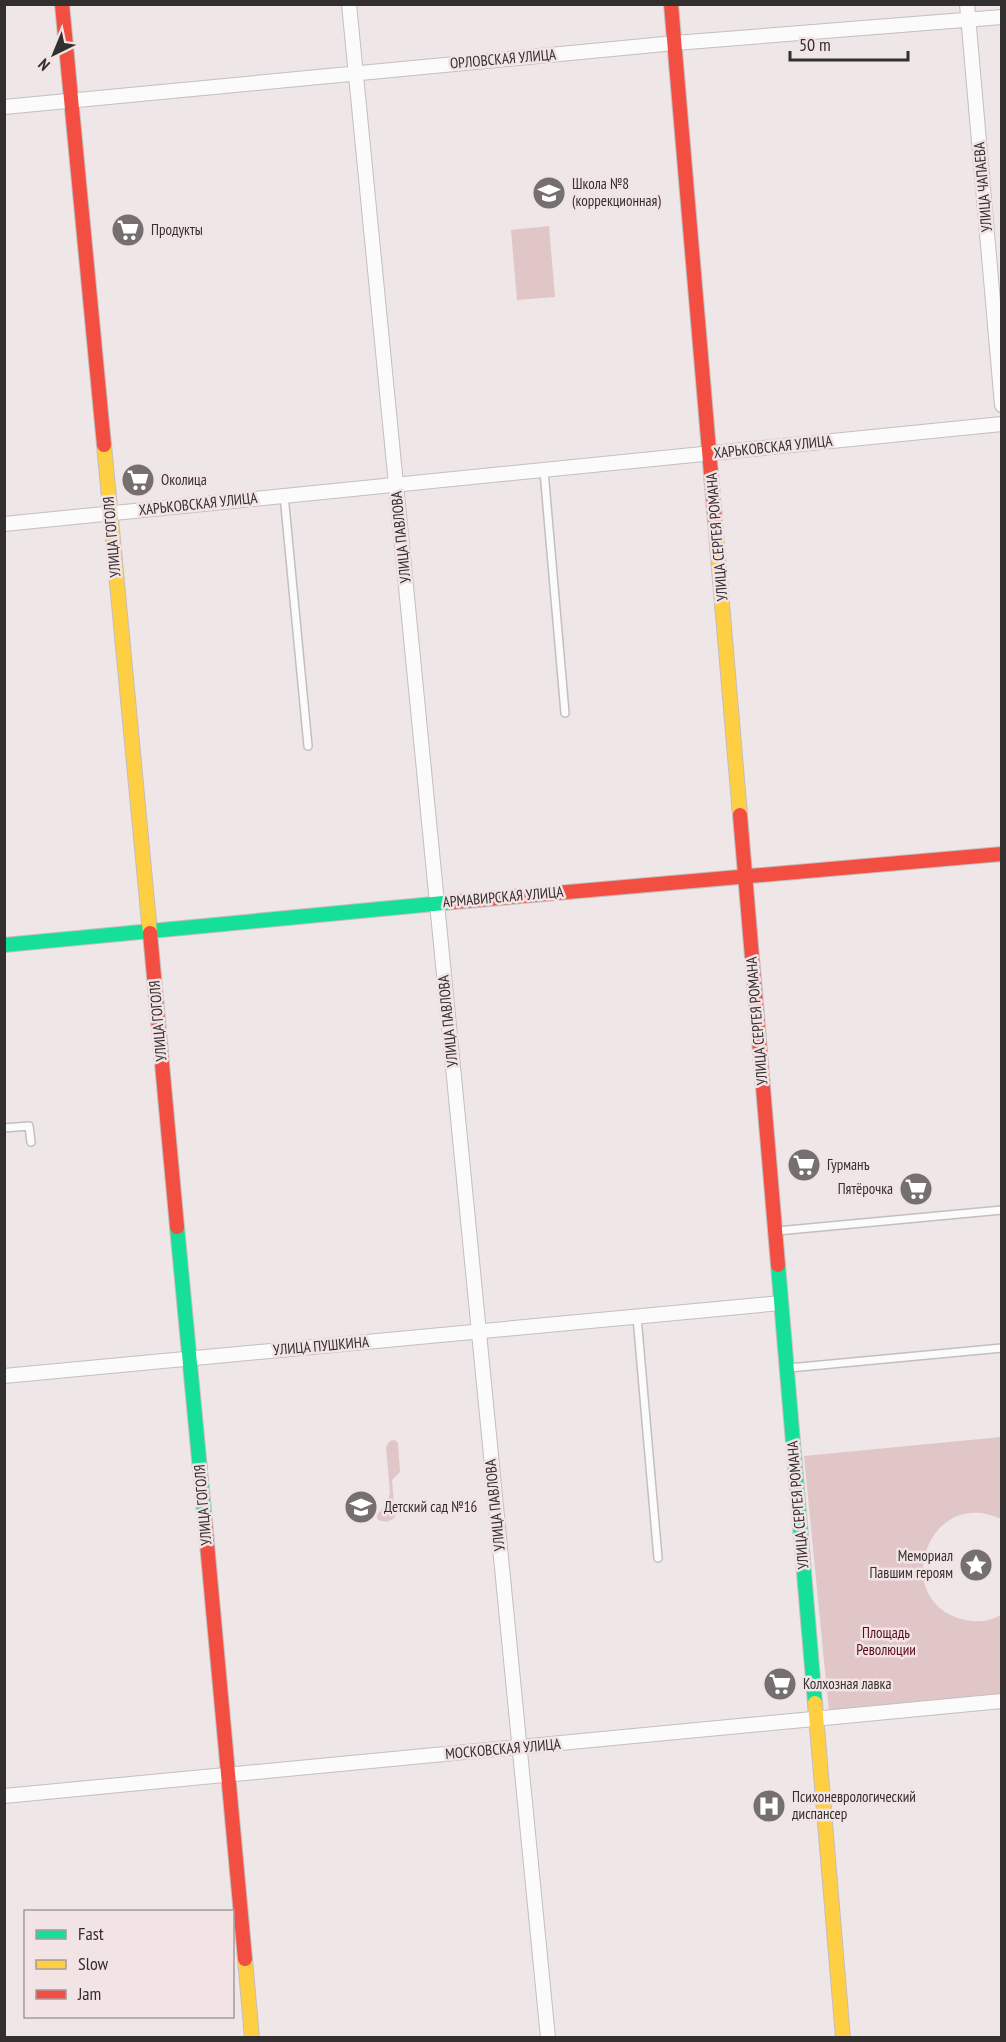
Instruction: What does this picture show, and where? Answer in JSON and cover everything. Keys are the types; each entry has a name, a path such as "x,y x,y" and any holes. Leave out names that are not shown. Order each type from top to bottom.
{"street":[{"name":"УЛИЦА ГОГОЛЯ","path":"62,4 252,2037"},
{"name":"УЛИЦА ПАВЛОВА","path":"349,4 548,2037"},
{"name":"УЛИЦА СЕРГЕЯ РОМАНА","path":"671,4 843,2037"},
{"name":"УЛИЦА ЧАПАЕВА","path":"967,4 1002,405"},
{"name":"ОРЛОВСКАЯ УЛИЦА","path":"4,107 675,43 1002,17"},
{"name":"ХАРЬКОВСКАЯ УЛИЦА","path":"4,524 1002,424"},
{"name":"АРМАВИРСКАЯ УЛИЦА","path":"4,945 436,903 1002,854"},
{"name":"УЛИЦА ПУШКИНА","path":"4,1376 781,1304"},
{"name":"МОСКОВСКАЯ УЛИЦА","path":"4,1796 1002,1701"}],"lane":[{"path":"544,471 565,713"},
{"path":"284,495 308,746"},
{"path":"4,1128 29,1126 31,1142"},
{"path":"775,1231 1002,1210"},
{"path":"637,1317 658,1558"},
{"path":"787,1368 1002,1348"}],"green space":[{"path":"549,226 555,297 517,300 511,230"},
{"name":"Площадь Революции","path":"1001,1437 1001,1519 976,1513 954,1517 938,1530 927,1548 923,1569 927,1590 939,1607 961,1619 971,1621 987,1620 1001,1615 1001,1695 829,1712 804,1456"},
{"path":"395,1440 398,1443 400,1472 392,1480 395,1517 389,1521 381,1521 377,1519 377,1515 387,1503 390,1493 386,1447 390,1441"}],"traffic: fast":[{"path":"4,945 454,902"},
{"path":"177,1227 205,1522"},
{"path":"778,1265 815,1703"}],"traffic: slow":[{"path":"104,445 150,933"},
{"path":"715,521 740,815"},
{"path":"815,1703 843,2038"},
{"path":"245,1959 252,2038"}],"traffic: jam":[{"path":"62,4 104,445"},
{"path":"671,4 715,521"},
{"path":"740,815 778,1265"},
{"path":"454,902 1002,854"},
{"path":"150,933 177,1227"},
{"path":"205,1522 245,1959"}],"place":[{"name":"Школа №8 (коррекционная)","path":"549,193"},
{"name":"Продукты","path":"128,230"},
{"name":"Околица","path":"138,480"},
{"name":"Гурманъ","path":"804,1165"},
{"name":"Пятёрочка","path":"916,1189"},
{"name":"Детский сад №16","path":"361,1507"},
{"name":"Мемориал Павшим героям","path":"976,1565"},
{"name":"Колхозная лавка","path":"780,1684"},
{"name":"Психоневрологический диспансер","path":"769,1806"}]}
